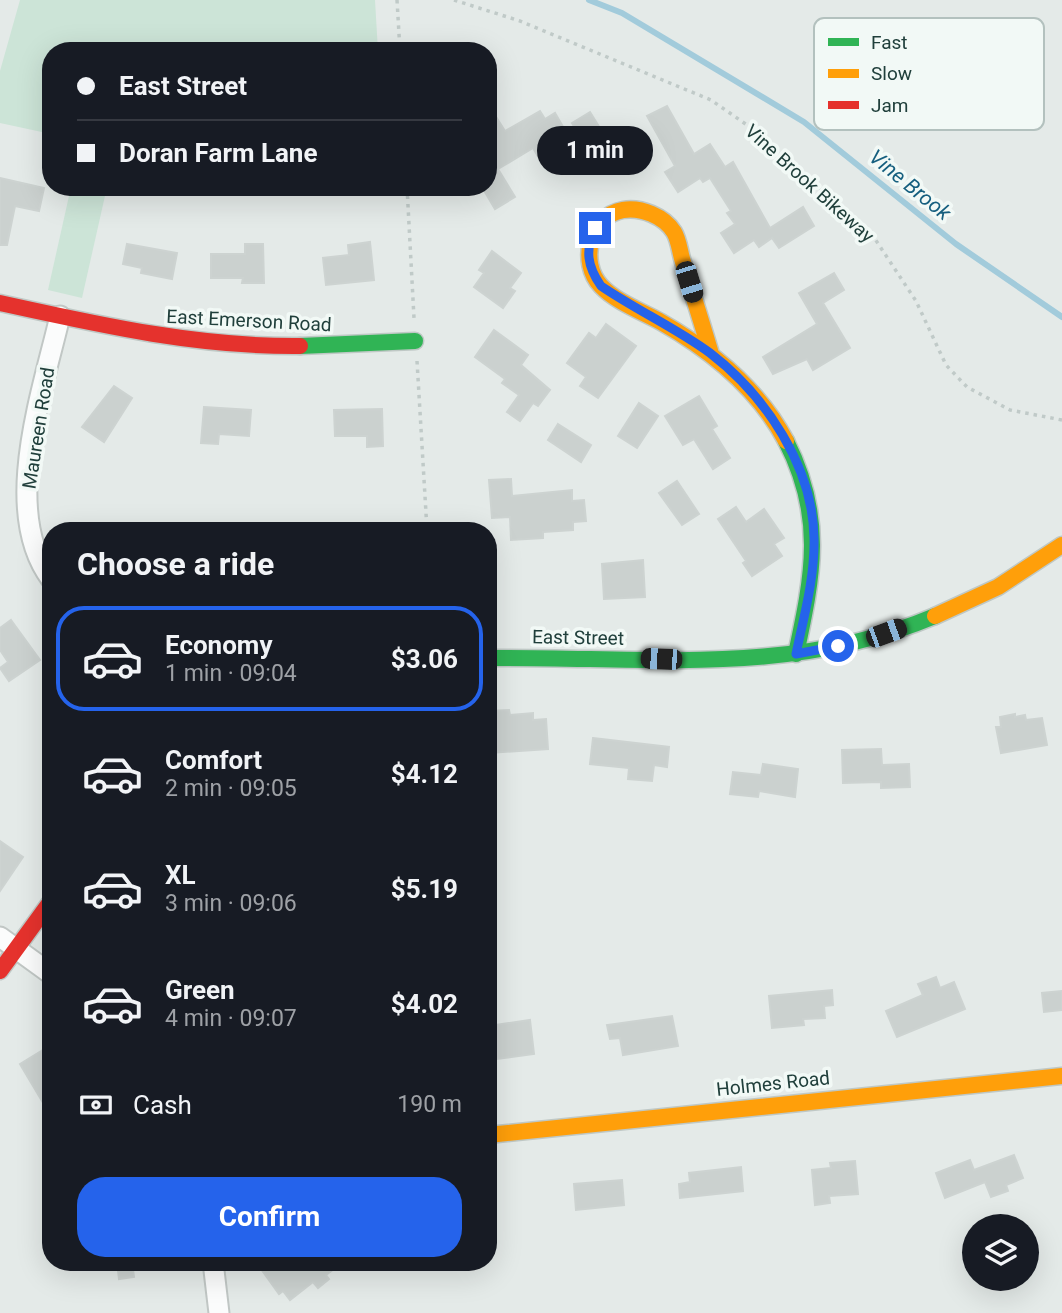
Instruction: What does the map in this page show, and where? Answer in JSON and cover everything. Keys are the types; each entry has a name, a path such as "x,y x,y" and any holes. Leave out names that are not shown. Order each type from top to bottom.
{"street":[{"path":"710,354 674,232 657,215 635,207 620,209 606,217 595,228 589,242 588,258 592,273 601,286 710,354 754,397 772,420 802,474 814,538 810,589 796,654"},
{"name":"East Emerson Road","path":"0,303 158,337 210,343 317,348 415,341"},
{"name":"Maureen Road","path":"42,562 33,545 27,507 27,473 37,415 60,316"},
{"name":"East Street","path":"497,658 773,658 860,643 975,600 1062,545"},
{"path":"0,971 8,943 42,910"},
{"path":"8,943 42,968"},
{"name":"Holmes Road","path":"497,1134 1062,1076"},
{"path":"214,1271 219,1313"}],"path":[{"path":"397,0 399,42"},
{"name":"Vine Brook Bikeway","path":"454,0 520,21 700,95 750,127 875,239 916,302 946,365 967,387 1010,410 1062,420"}],"green space":[{"path":"20,0 375,0 377,42 42,42 42,132 0,123 0,71"},
{"path":"69,196 105,196 82,298 48,290"}],"building":[{"path":"667,106 694,154 710,144 725,167 733,162 770,228 803,207 814,226 779,248 772,238 759,247 754,240 734,253 721,233 735,224 727,213 731,211 710,178 703,182 700,178 678,192 665,172 675,166 647,116"},
{"path":"540,111 545,119 555,113 570,139 539,158 533,148 498,169 515,197 495,209 487,196 497,196 497,118 505,131"},
{"path":"590,112 611,146 593,158 572,123"},
{"path":"0,178 42,188 39,211 15,206 7,245 0,245"},
{"path":"370,242 374,280 326,285 323,258 349,255 348,245"},
{"path":"127,244 177,253 172,279 141,273 142,268 123,264"},
{"path":"245,244 263,244 264,283 242,283 243,278 211,278 211,254 245,254"},
{"path":"492,251 521,273 510,288 515,291 503,308 474,287 484,273 479,270"},
{"path":"834,273 844,290 823,303 850,348 813,370 807,359 773,374 763,357 817,324 799,293"},
{"path":"606,324 636,346 598,398 580,386 586,377 567,363 589,333 596,338"},
{"path":"494,330 528,355 521,365 550,390 538,406 533,403 520,421 507,412 519,395 502,383 505,379 475,357"},
{"path":"114,386 132,398 104,442 82,427"},
{"path":"699,396 717,426 712,429 730,458 713,469 694,439 683,445 665,416"},
{"path":"639,403 658,416 637,448 618,436"},
{"path":"204,407 251,410 249,436 219,434 218,444 201,443"},
{"path":"382,409 383,446 367,447 367,436 335,436 334,410"},
{"path":"558,424 591,445 581,462 548,440"},
{"path":"511,479 512,496 572,490 572,501 584,500 586,521 573,522 573,530 543,532 543,538 511,540 510,517 492,518 489,480"},
{"path":"677,481 699,514 682,525 659,493"},
{"path":"736,507 746,522 764,509 784,538 774,544 782,556 752,576 743,563 746,561 718,519"},
{"path":"643,560 645,597 604,599 602,564"},
{"path":"11,620 40,660 9,681 0,668 8,662 0,650 0,628"},
{"path":"509,710 510,715 533,713 533,720 546,719 548,749 497,752 497,711"},
{"path":"1015,714 1015,717 1025,715 1026,720 1042,718 1047,745 1001,753 996,727 1001,727 1000,717"},
{"path":"593,738 669,747 667,767 654,765 652,781 628,779 629,768 590,764"},
{"path":"881,749 882,765 909,764 910,787 881,788 881,782 843,783 842,750"},
{"path":"763,764 798,769 795,797 759,791 758,797 730,794 733,772 761,775"},
{"path":"0,841 23,857 0,891"},
{"path":"936,977 940,988 954,982 965,1009 897,1037 886,1011 923,995 918,984"},
{"path":"832,990 833,1005 824,1006 825,1018 803,1019 804,1025 772,1028 769,996"},
{"path":"1062,991 1062,1010 1044,1012 1042,993"},
{"path":"672,1016 678,1046 623,1055 620,1038 610,1039 607,1025"},
{"path":"530,1020 534,1054 497,1059 497,1025"},
{"path":"42,1051 42,1101 20,1064"},
{"path":"1014,1155 1023,1178 1006,1185 1008,1191 991,1197 985,1182 945,1198 936,1173 970,1160 974,1170"},
{"path":"855,1161 858,1194 829,1196 830,1203 815,1205 812,1170 831,1168 830,1163"},
{"path":"741,1167 743,1191 680,1198 679,1184 690,1182 689,1173"},
{"path":"622,1180 624,1205 576,1210 574,1184"},
{"path":"118,1271 133,1271 134,1277 119,1279"},
{"path":"262,1271 331,1271 326,1275 329,1279 318,1288 313,1282 290,1300 283,1291 279,1294"}],"waterway":[{"name":"Vine Brook","path":"589,0 622,13 804,122 956,244 1062,317"}],"traffic: fast":[{"path":"300,346 415,341"},
{"path":"786,441 798,469 811,521 811,572 796,654"},
{"path":"497,658 714,660 770,656 880,636 935,616"}],"traffic: slow":[{"path":"711,354 677,239 670,226 644,211 630,209 611,214 595,231 589,253 590,265 601,286 614,297 680,333 716,358 762,404 786,441"},
{"path":"935,616 998,587 1062,545"},
{"path":"497,1134 1062,1076"}],"traffic: jam":[{"path":"0,303 112,327 186,339 300,346"},
{"path":"0,971 42,913"}],"route":[{"path":"595,228 589,242 588,258 592,273 601,286 710,354 754,397 788,444 802,474 811,507 814,538 810,589 796,654 838,646"}]}
